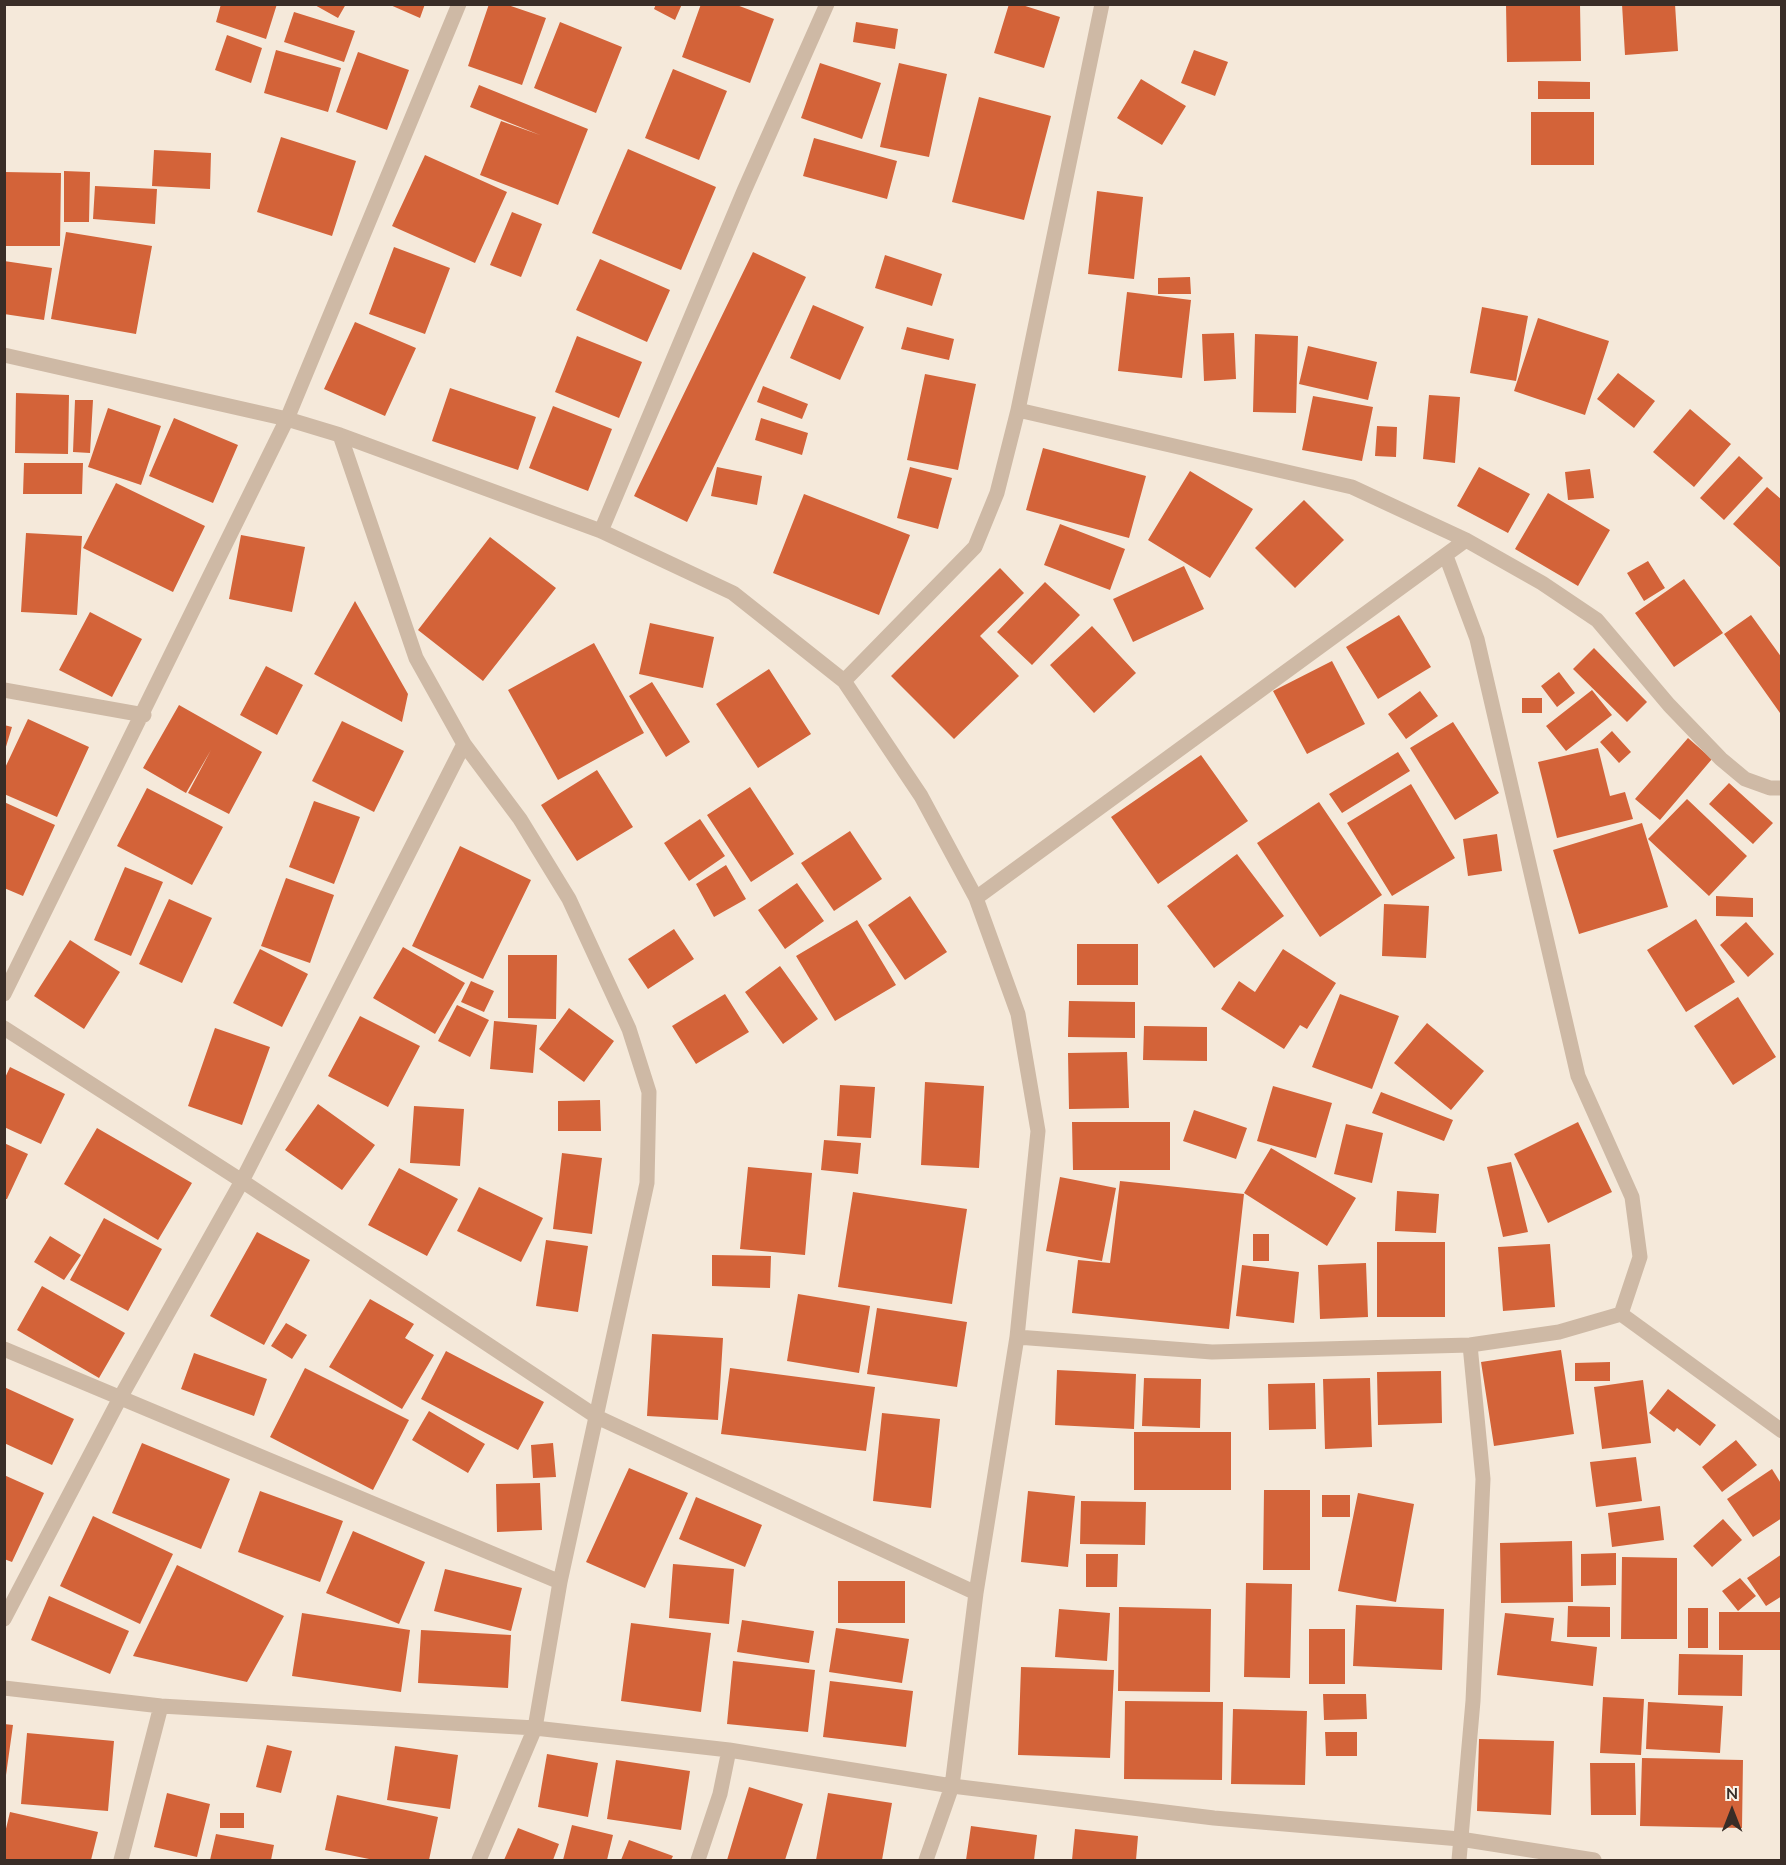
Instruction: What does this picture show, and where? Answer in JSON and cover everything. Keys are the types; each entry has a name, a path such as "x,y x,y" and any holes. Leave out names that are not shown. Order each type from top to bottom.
{"street":[{"path":"4,994 144,714 287,419 459,4"},
{"path":"601,531 744,191 827,4"},
{"path":"844,681 975,548 997,493 1018,410 1102,4"},
{"path":"4,355 287,419 340,435 601,531 733,593 844,681 921,796 976,898 1018,1014 1038,1131 1017,1337 976,1593 952,1786 926,1860"},
{"path":"1018,410 1352,487 1466,540 1542,583 1597,620 1669,705 1721,759 1745,779 1770,788 1782,788"},
{"path":"340,435 416,658 464,744 520,819 569,899 629,1029 649,1092 647,1183 560,1582 535,1728 479,1860"},
{"path":"976,898 1466,540"},
{"path":"1446,556 1477,639 1578,1076 1632,1197 1640,1257 1621,1314"},
{"path":"4,690 144,714"},
{"path":"4,1619 120,1398 242,1181 464,744"},
{"path":"4,1028 242,1181 597,1417 976,1593"},
{"path":"1017,1337 1212,1352 1470,1344 1559,1332 1621,1314"},
{"path":"1621,1314 1782,1431"},
{"path":"1459,1860 1473,1701 1483,1479 1470,1344"},
{"path":"4,1349 560,1582"},
{"path":"4,1688 161,1706 535,1728 729,1750 952,1786 1214,1818 1460,1839 1594,1860"},
{"path":"121,1860 161,1706"},
{"path":"698,1860 720,1794 729,1750"}],"building":[{"path":"221,4 277,4 266,39 216,22"},
{"path":"313,4 346,4 338,18"},
{"path":"388,4 425,4 420,18"},
{"path":"489,4 505,4 546,18 522,85 468,66"},
{"path":"656,4 682,4 675,20 654,9"},
{"path":"701,4 734,4 774,19 750,83 682,57"},
{"path":"1009,4 1019,4 1060,17 1044,68 994,53"},
{"path":"1506,4 1580,4 1581,61 1507,62"},
{"path":"1622,4 1675,4 1678,51 1625,55"},
{"path":"294,12 355,31 344,62 284,42"},
{"path":"560,22 622,47 596,113 534,88"},
{"path":"856,22 898,29 895,49 853,42"},
{"path":"227,35 262,48 251,83 215,70"},
{"path":"276,50 341,68 328,112 264,93"},
{"path":"1194,50 1228,62 1215,96 1181,83"},
{"path":"358,52 409,70 387,130 336,112"},
{"path":"820,63 881,83 862,139 801,118"},
{"path":"899,63 947,74 929,157 880,147"},
{"path":"673,69 727,91 699,160 645,138"},
{"path":"1141,79 1186,106 1162,145 1117,118"},
{"path":"1538,81 1590,82 1590,99 1538,99"},
{"path":"479,85 588,129 558,205 480,175 501,121 540,135 470,107"},
{"path":"979,97 1051,116 1024,220 952,202"},
{"path":"1531,112 1594,112 1594,165 1531,165"},
{"path":"281,137 356,161 332,236 257,212"},
{"path":"814,138 897,161 887,199 803,176"},
{"path":"628,149 716,187 681,270 592,233"},
{"path":"154,150 211,153 210,189 152,186"},
{"path":"425,155 507,192 475,263 392,226"},
{"path":"64,171 90,172 89,222 64,222"},
{"path":"4,172 61,173 60,246 4,246"},
{"path":"95,186 157,189 155,224 93,219"},
{"path":"1097,191 1143,197 1134,279 1088,274"},
{"path":"512,212 542,224 521,277 490,265"},
{"path":"66,232 152,246 136,334 51,319"},
{"path":"394,247 450,268 425,334 369,314"},
{"path":"753,252 806,277 687,522 634,496"},
{"path":"885,255 942,274 932,306 875,288"},
{"path":"600,259 670,290 647,342 576,310"},
{"path":"4,261 52,268 44,320 4,314"},
{"path":"1190,277 1191,294 1158,294 1158,278"},
{"path":"1127,292 1191,300 1182,378 1118,371"},
{"path":"813,305 864,327 840,380 790,358"},
{"path":"1482,307 1528,316 1516,381 1470,373"},
{"path":"1538,318 1609,341 1585,415 1514,391"},
{"path":"355,322 416,348 385,416 324,389"},
{"path":"907,327 954,339 949,360 901,349"},
{"path":"1234,333 1236,379 1204,381 1202,334"},
{"path":"1255,334 1298,336 1296,413 1253,412"},
{"path":"577,336 642,362 619,418 555,392"},
{"path":"1308,346 1377,362 1368,400 1299,384"},
{"path":"1618,373 1655,401 1634,428 1597,399"},
{"path":"925,374 976,384 958,470 907,460"},
{"path":"763,386 808,404 802,419 757,402"},
{"path":"450,388 536,417 518,470 432,441"},
{"path":"16,393 69,395 68,454 15,453"},
{"path":"1429,395 1460,397 1455,463 1423,459"},
{"path":"1313,396 1373,407 1362,461 1302,450"},
{"path":"75,400 93,400 90,453 73,452"},
{"path":"553,406 612,429 588,491 529,468"},
{"path":"108,408 161,426 141,485 88,467"},
{"path":"1690,409 1731,444 1694,487 1653,452"},
{"path":"174,418 238,445 213,503 149,476"},
{"path":"761,418 808,433 802,455 755,440"},
{"path":"1377,426 1397,427 1396,457 1375,456"},
{"path":"1043,448 1146,476 1129,538 1026,510"},
{"path":"1739,456 1763,478 1724,520 1700,498"},
{"path":"24,463 83,463 82,494 23,494"},
{"path":"717,467 762,476 757,505 711,496"},
{"path":"910,467 952,478 938,529 897,518"},
{"path":"1479,467 1530,494 1508,533 1457,506"},
{"path":"1590,469 1594,498 1568,500 1565,472"},
{"path":"1190,471 1253,509 1210,578 1148,540"},
{"path":"116,483 205,526 173,592 83,548"},
{"path":"1767,487 1782,500 1782,569 1733,524"},
{"path":"1548,493 1610,530 1578,586 1515,549"},
{"path":"804,494 910,535 879,615 773,573"},
{"path":"1304,500 1344,540 1295,588 1255,548"},
{"path":"1060,524 1125,549 1110,590 1044,565"},
{"path":"26,533 82,536 77,615 21,612"},
{"path":"241,535 305,547 292,612 229,599"},
{"path":"490,537 556,588 483,681 418,630"},
{"path":"1648,561 1665,588 1644,601 1627,573"},
{"path":"1184,566 1204,609 1133,642 1113,599"},
{"path":"1000,568 1024,593 980,636 1019,676 954,739 891,676"},
{"path":"1684,579 1723,633 1674,667 1635,613"},
{"path":"1045,582 1080,615 1032,665 997,632"},
{"path":"355,601 408,694 402,722 314,674"},
{"path":"90,612 142,639 112,697 59,670"},
{"path":"1399,615 1431,667 1378,699 1346,647"},
{"path":"1751,615 1782,658 1780,713 1724,634"},
{"path":"650,623 714,637 703,688 639,674"},
{"path":"1092,626 1136,673 1094,713 1050,665"},
{"path":"594,643 644,733 558,780 508,690"},
{"path":"1594,648 1647,702 1627,722 1573,669"},
{"path":"1332,661 1365,724 1307,754 1273,691"},
{"path":"266,666 303,685 277,735 240,715"},
{"path":"769,669 811,734 758,768 716,704"},
{"path":"1559,672 1575,693 1557,707 1541,686"},
{"path":"652,682 690,742 666,757 629,696"},
{"path":"1592,690 1612,715 1566,751 1546,726"},
{"path":"1420,691 1438,716 1406,739 1388,714"},
{"path":"1522,698 1542,698 1542,713 1522,713"},
{"path":"179,705 262,752 229,814 188,793 211,750 186,793 143,768"},
{"path":"28,719 89,747 57,817 4,794 4,770"},
{"path":"342,721 404,751 374,812 312,781"},
{"path":"1453,722 1499,793 1455,820 1410,748"},
{"path":"4,725 12,727 5,750 4,750"},
{"path":"1612,731 1631,752 1619,763 1600,742"},
{"path":"1688,738 1712,759 1660,820 1635,799"},
{"path":"1598,748 1610,796 1625,792 1633,819 1557,838 1538,762"},
{"path":"1398,752 1410,771 1342,813 1329,794"},
{"path":"1201,755 1248,821 1158,884 1111,817"},
{"path":"597,770 633,827 577,861 541,805"},
{"path":"1729,783 1773,823 1753,844 1709,804"},
{"path":"1411,784 1455,858 1392,896 1347,823"},
{"path":"750,787 794,854 751,882 707,815"},
{"path":"147,788 223,827 192,885 117,846"},
{"path":"1687,799 1747,856 1709,896 1648,839"},
{"path":"314,801 360,817 334,884 289,867"},
{"path":"4,802 55,825 23,896 4,888"},
{"path":"1319,802 1382,895 1320,937 1257,843"},
{"path":"700,819 725,856 689,881 664,843"},
{"path":"1642,823 1668,907 1579,934 1553,850"},
{"path":"850,831 882,879 834,911 801,863"},
{"path":"1497,834 1502,871 1468,876 1463,839"},
{"path":"460,846 531,880 483,979 412,946"},
{"path":"1237,854 1284,916 1214,968 1167,906"},
{"path":"726,865 746,899 714,917 696,884"},
{"path":"125,867 163,882 131,956 94,940"},
{"path":"286,878 334,895 310,963 261,946"},
{"path":"797,883 824,921 785,949 758,910"},
{"path":"910,896 947,952 905,980 868,925"},
{"path":"1716,896 1753,898 1753,917 1716,916"},
{"path":"169,899 212,918 182,983 139,964"},
{"path":"1384,904 1429,906 1426,958 1382,956"},
{"path":"1696,919 1735,982 1686,1012 1647,950"},
{"path":"857,920 896,985 835,1021 796,956"},
{"path":"1746,922 1774,954 1748,977 1720,945"},
{"path":"674,929 694,959 648,989 628,959"},
{"path":"70,940 120,972 84,1029 34,996"},
{"path":"1077,944 1138,944 1138,985 1077,985"},
{"path":"403,947 465,983 435,1034 373,998"},
{"path":"260,949 308,974 282,1027 233,1003"},
{"path":"1283,949 1336,983 1307,1029 1300,1025 1284,1049 1221,1009 1239,981 1255,992"},
{"path":"508,955 557,955 556,1019 508,1018"},
{"path":"780,966 818,1019 783,1044 745,992"},
{"path":"471,981 494,991 484,1012 461,1002"},
{"path":"725,994 749,1032 696,1064 672,1026"},
{"path":"1340,994 1399,1016 1372,1089 1312,1067"},
{"path":"1738,997 1776,1057 1733,1085 1694,1026"},
{"path":"1069,1001 1135,1002 1135,1038 1068,1037"},
{"path":"457,1005 489,1020 470,1057 438,1041"},
{"path":"569,1008 614,1041 584,1082 539,1049"},
{"path":"360,1016 420,1046 388,1107 328,1076"},
{"path":"494,1021 537,1025 533,1073 490,1069"},
{"path":"1427,1023 1484,1071 1451,1110 1394,1063"},
{"path":"1144,1026 1207,1027 1207,1061 1143,1060"},
{"path":"215,1028 270,1047 242,1125 188,1106"},
{"path":"1127,1052 1129,1108 1069,1109 1068,1053"},
{"path":"10,1067 65,1094 41,1144 4,1127 4,1080"},
{"path":"925,1082 984,1086 979,1168 921,1165"},
{"path":"840,1085 875,1087 871,1138 837,1136"},
{"path":"1273,1086 1332,1103 1316,1158 1257,1141"},
{"path":"1381,1092 1453,1120 1444,1141 1372,1113"},
{"path":"600,1100 601,1131 558,1131 558,1101"},
{"path":"318,1104 375,1145 342,1190 285,1150"},
{"path":"414,1106 464,1109 460,1166 410,1163"},
{"path":"1194,1110 1247,1128 1236,1159 1183,1141"},
{"path":"1072,1122 1170,1122 1170,1170 1073,1170"},
{"path":"1578,1122 1612,1192 1548,1223 1514,1154"},
{"path":"1346,1124 1383,1133 1372,1183 1334,1174"},
{"path":"97,1128 192,1183 158,1240 64,1184"},
{"path":"824,1140 861,1143 858,1174 821,1170"},
{"path":"4,1143 28,1154 7,1199 4,1199"},
{"path":"1271,1148 1356,1198 1327,1246 1244,1193"},
{"path":"562,1153 602,1158 592,1234 553,1229"},
{"path":"1511,1162 1528,1232 1503,1237 1487,1167"},
{"path":"748,1167 812,1173 805,1255 740,1249"},
{"path":"399,1168 458,1199 427,1256 368,1225"},
{"path":"1060,1177 1116,1188 1102,1261 1046,1251"},
{"path":"1120,1181 1244,1194 1229,1329 1072,1313 1078,1260 1110,1263"},
{"path":"479,1187 543,1218 521,1262 457,1231"},
{"path":"1397,1191 1439,1194 1436,1233 1395,1231"},
{"path":"853,1192 967,1209 952,1304 838,1287"},
{"path":"104,1218 162,1249 128,1311 70,1280"},
{"path":"257,1232 310,1260 264,1345 210,1316"},
{"path":"1253,1234 1269,1234 1269,1261 1253,1261"},
{"path":"50,1236 81,1255 64,1280 34,1262"},
{"path":"546,1240 588,1246 578,1312 536,1306"},
{"path":"1377,1242 1445,1242 1445,1317 1377,1317"},
{"path":"1550,1244 1555,1307 1503,1311 1498,1247"},
{"path":"712,1255 771,1256 770,1288 712,1286"},
{"path":"1366,1263 1368,1317 1320,1319 1318,1265"},
{"path":"1242,1265 1299,1272 1294,1323 1236,1316"},
{"path":"42,1286 125,1333 99,1378 17,1330"},
{"path":"798,1294 870,1306 859,1373 787,1361"},
{"path":"370,1299 414,1324 405,1338 434,1355 402,1409 329,1367"},
{"path":"877,1308 967,1322 957,1387 867,1374"},
{"path":"286,1323 307,1335 292,1359 271,1346"},
{"path":"652,1334 723,1338 718,1420 647,1416"},
{"path":"1561,1350 1574,1434 1494,1446 1481,1362"},
{"path":"446,1351 544,1402 518,1450 421,1399"},
{"path":"194,1353 267,1379 254,1416 181,1389"},
{"path":"1610,1362 1610,1381 1575,1381 1575,1363"},
{"path":"305,1368 409,1420 373,1490 270,1437"},
{"path":"730,1368 875,1387 866,1451 721,1434"},
{"path":"1057,1370 1136,1374 1134,1429 1055,1425"},
{"path":"1441,1371 1442,1423 1378,1425 1377,1372"},
{"path":"1144,1378 1201,1379 1200,1428 1142,1426"},
{"path":"1370,1378 1372,1447 1325,1449 1323,1379"},
{"path":"1643,1380 1651,1443 1602,1449 1594,1387"},
{"path":"1315,1383 1316,1429 1269,1430 1268,1384"},
{"path":"4,1387 74,1419 52,1465 4,1443"},
{"path":"1668,1389 1716,1425 1700,1446 1677,1428 1674,1432 1649,1413"},
{"path":"429,1411 485,1444 468,1473 412,1440"},
{"path":"882,1413 940,1419 931,1508 873,1501"},
{"path":"1134,1432 1231,1432 1231,1490 1134,1490"},
{"path":"1736,1440 1757,1465 1722,1492 1702,1467"},
{"path":"142,1443 230,1479 201,1549 112,1513"},
{"path":"553,1443 556,1477 533,1478 531,1445"},
{"path":"1636,1457 1642,1501 1596,1507 1590,1462"},
{"path":"629,1468 688,1493 645,1588 586,1562"},
{"path":"1772,1469 1782,1485 1782,1518 1753,1537 1727,1499"},
{"path":"4,1475 44,1493 12,1562 4,1559"},
{"path":"540,1483 542,1530 497,1532 496,1484"},
{"path":"1264,1490 1310,1490 1310,1570 1263,1570"},
{"path":"260,1491 343,1521 320,1582 238,1552"},
{"path":"1028,1491 1075,1496 1068,1567 1021,1562"},
{"path":"1358,1493 1414,1504 1396,1602 1338,1591"},
{"path":"1322,1495 1350,1495 1350,1517 1322,1517"},
{"path":"696,1497 762,1525 745,1567 679,1539"},
{"path":"1081,1501 1146,1502 1145,1545 1080,1544"},
{"path":"1660,1506 1664,1540 1612,1547 1608,1513"},
{"path":"93,1516 173,1554 140,1624 60,1586"},
{"path":"1723,1519 1742,1540 1712,1567 1693,1546"},
{"path":"353,1531 425,1562 399,1624 326,1593"},
{"path":"1572,1541 1573,1602 1501,1603 1500,1543"},
{"path":"1616,1553 1616,1585 1581,1586 1581,1554"},
{"path":"1086,1554 1118,1554 1117,1587 1086,1587"},
{"path":"1782,1554 1782,1596 1766,1606 1747,1578"},
{"path":"1622,1557 1677,1558 1677,1639 1621,1639"},
{"path":"673,1564 734,1569 729,1624 669,1618"},
{"path":"177,1565 284,1616 247,1682 133,1656"},
{"path":"445,1569 522,1588 511,1631 434,1611"},
{"path":"1740,1578 1756,1596 1738,1611 1722,1591"},
{"path":"838,1581 905,1581 905,1623 838,1623"},
{"path":"1246,1583 1292,1584 1290,1678 1244,1677"},
{"path":"49,1596 129,1631 110,1674 31,1640"},
{"path":"1356,1605 1444,1609 1442,1670 1353,1666"},
{"path":"1568,1606 1610,1607 1610,1637 1567,1637"},
{"path":"1119,1607 1211,1609 1210,1692 1118,1691"},
{"path":"1688,1608 1708,1608 1708,1648 1688,1648"},
{"path":"1059,1609 1110,1613 1107,1661 1055,1657"},
{"path":"1719,1612 1782,1612 1782,1650 1719,1650"},
{"path":"302,1613 410,1630 401,1692 292,1676"},
{"path":"1505,1613 1554,1618 1551,1641 1597,1647 1593,1686 1497,1675"},
{"path":"742,1620 814,1631 809,1663 737,1652"},
{"path":"631,1623 711,1633 701,1712 621,1701"},
{"path":"836,1628 909,1639 902,1683 829,1672"},
{"path":"1309,1629 1345,1629 1345,1684 1309,1684"},
{"path":"421,1630 511,1635 508,1688 418,1683"},
{"path":"1679,1654 1743,1655 1742,1696 1678,1695"},
{"path":"733,1661 815,1670 808,1732 727,1724"},
{"path":"1021,1667 1114,1670 1110,1758 1018,1755"},
{"path":"830,1681 913,1691 906,1747 823,1737"},
{"path":"1323,1694 1366,1694 1367,1719 1324,1720"},
{"path":"1603,1697 1644,1699 1641,1755 1600,1753"},
{"path":"1125,1701 1223,1702 1222,1780 1124,1779"},
{"path":"1648,1702 1723,1706 1720,1753 1646,1749"},
{"path":"1233,1709 1307,1711 1305,1785 1231,1784"},
{"path":"4,1724 13,1725 6,1775 4,1775"},
{"path":"1325,1732 1357,1732 1357,1756 1326,1756"},
{"path":"27,1733 114,1741 108,1811 21,1804"},
{"path":"1479,1739 1554,1741 1551,1815 1477,1811"},
{"path":"267,1745 292,1751 281,1793 256,1787"},
{"path":"395,1746 458,1755 450,1809 387,1800"},
{"path":"547,1754 598,1763 588,1817 538,1807"},
{"path":"1642,1758 1743,1760 1742,1828 1640,1826"},
{"path":"616,1760 690,1771 681,1830 607,1819"},
{"path":"1590,1763 1635,1763 1636,1815 1591,1815"},
{"path":"749,1787 803,1804 785,1860 727,1860"},
{"path":"167,1793 210,1804 197,1857 154,1847"},
{"path":"828,1793 892,1803 882,1860 816,1860"},
{"path":"337,1795 438,1817 429,1860 374,1860 325,1850"},
{"path":"10,1812 98,1832 91,1860 4,1860 4,1837"},
{"path":"220,1813 244,1813 244,1828 220,1828"},
{"path":"572,1825 613,1835 607,1860 563,1860"},
{"path":"971,1826 1037,1835 1034,1860 966,1860"},
{"path":"518,1828 559,1844 553,1860 504,1860"},
{"path":"1075,1829 1138,1836 1136,1860 1072,1860"},
{"path":"216,1834 274,1845 271,1860 210,1860"},
{"path":"629,1840 673,1856 671,1860 621,1860"}]}
